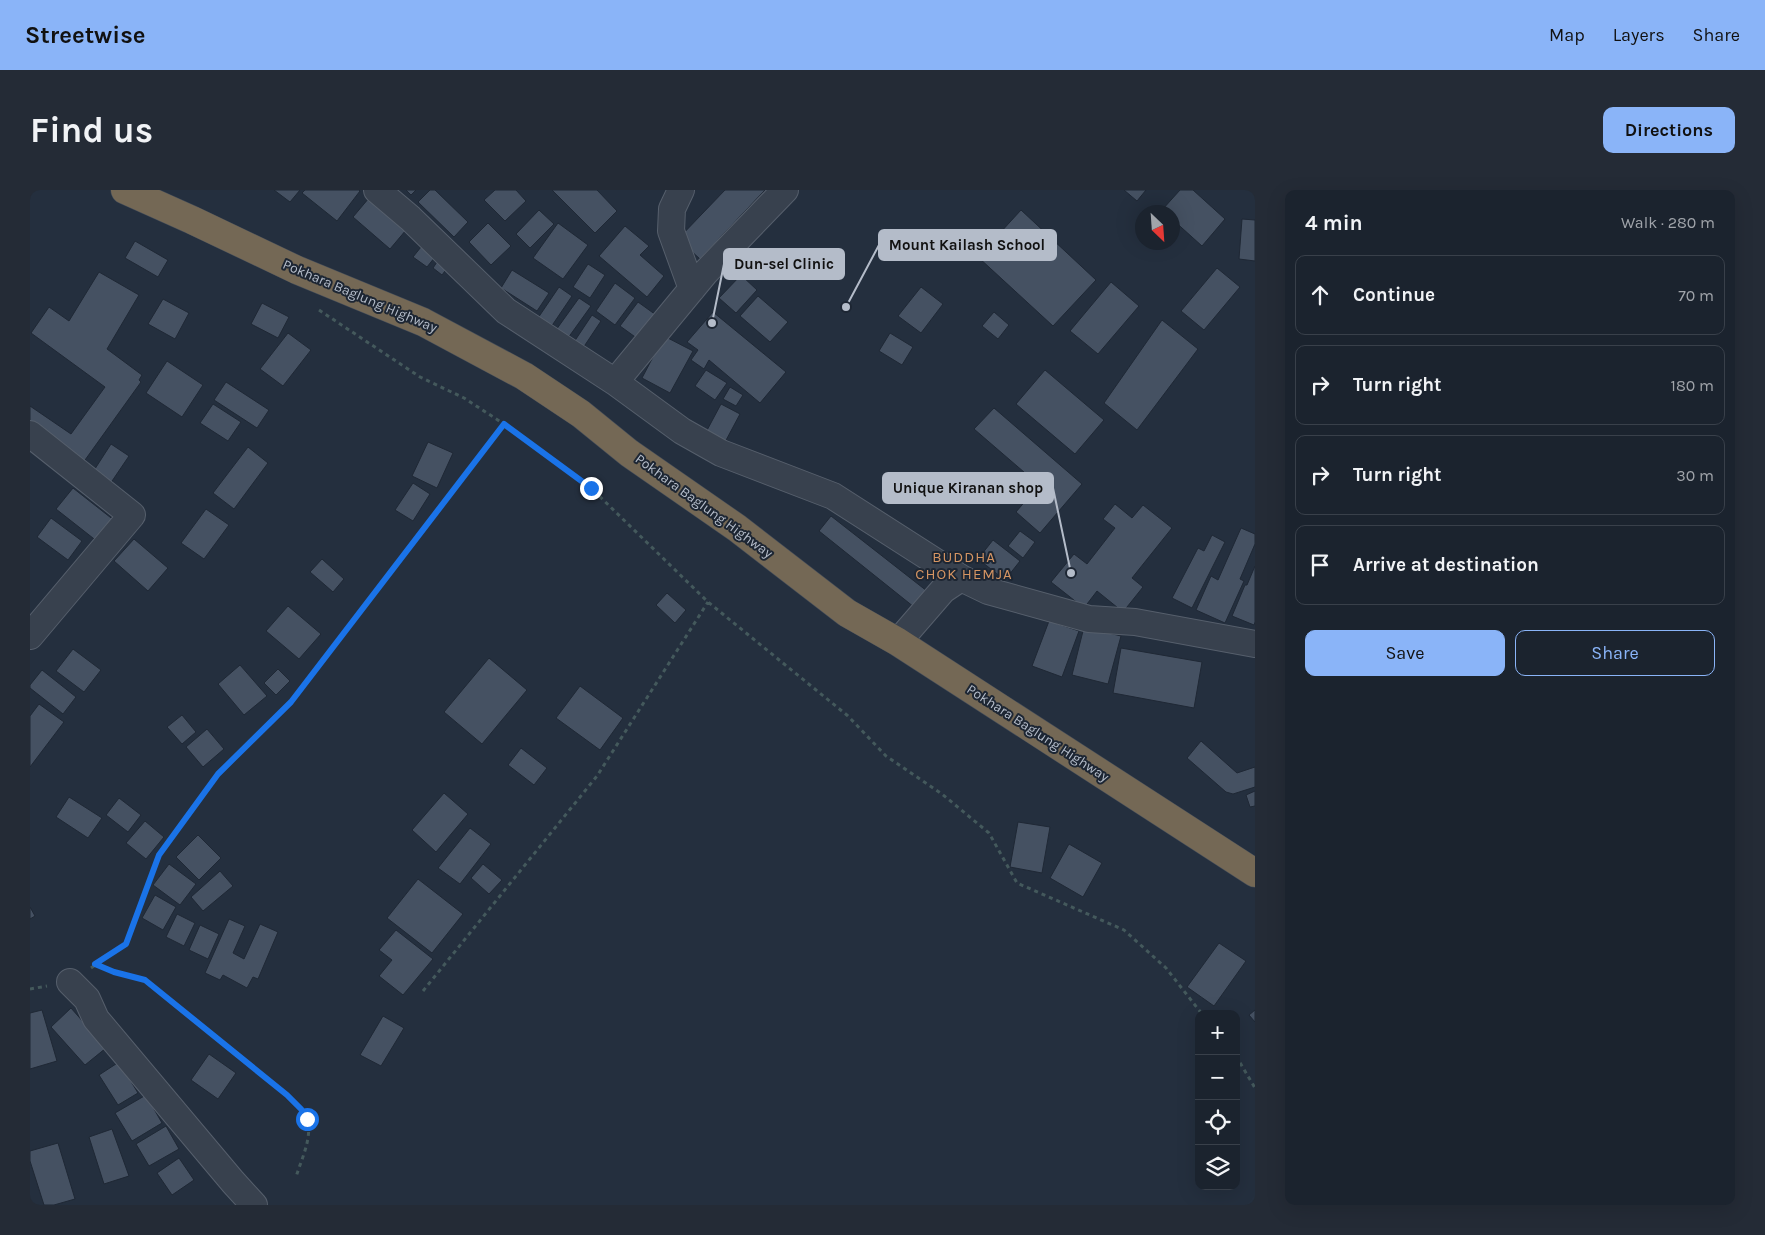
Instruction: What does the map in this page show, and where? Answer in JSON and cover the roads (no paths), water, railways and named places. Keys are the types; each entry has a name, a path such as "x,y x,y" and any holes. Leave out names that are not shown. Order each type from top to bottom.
{"highway":[{"name":"Pokhara Baglung Highway","path":"125,190 297,270 423,322 524,376 581,414 628,452 737,528 846,613 898,642 1255,873"}],"street":[{"path":"377,190 410,218 506,311 615,382 682,431 721,453 833,496 961,578 988,591 1089,619 1135,622 1255,644"},
{"path":"681,190 672,209 671,231 692,288"},
{"path":"615,382 705,273 785,190"},
{"path":"30,434 132,515 30,636"},
{"path":"898,642 943,590 961,578"},
{"path":"70,982 87,999 96,1019 254,1205"}],"place":[{"name":"Mount Kailash School","path":"846,307"},
{"name":"Dun-sel Clinic","path":"712,323"},
{"name":"Unique Kiranan shop","path":"1071,573"}],"district":[{"name":"BUDDHA CHOK HEMJA","path":"964,566"}]}
